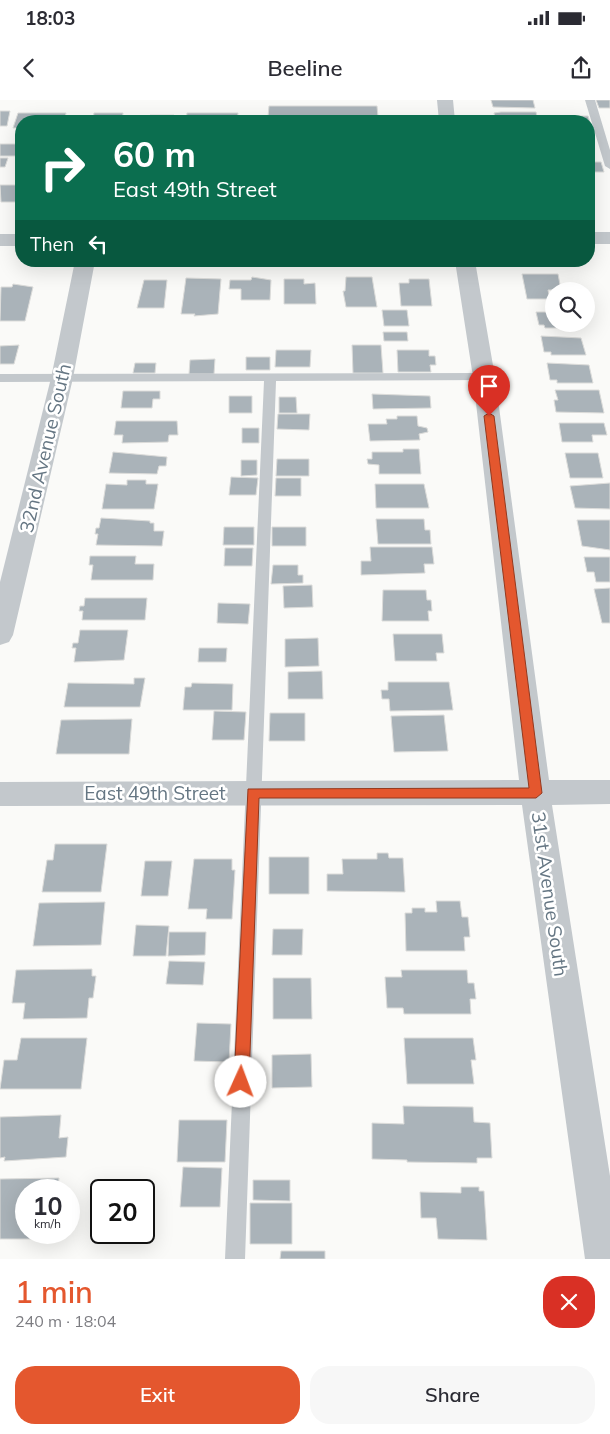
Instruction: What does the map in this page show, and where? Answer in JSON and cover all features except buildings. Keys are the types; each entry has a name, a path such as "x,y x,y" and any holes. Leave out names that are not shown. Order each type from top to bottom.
{"street":[{"path":"445,100 446,115"},
{"path":"595,238 610,238"},
{"path":"0,240 15,240"},
{"name":"32nd Avenue South","path":"0,635 62,378 84,267"},
{"name":"31st Avenue South","path":"466,267 484,377 536,793 604,1259"},
{"name":"East 49th Street","path":"0,794 610,792"}],"lane":[{"path":"590,100 595,115"},
{"path":"595,116 610,166"},
{"path":"0,378 484,377"},
{"path":"234,1259 270,378"}],"route":[{"path":"241,1082 253,793 536,793 489,416"}]}
